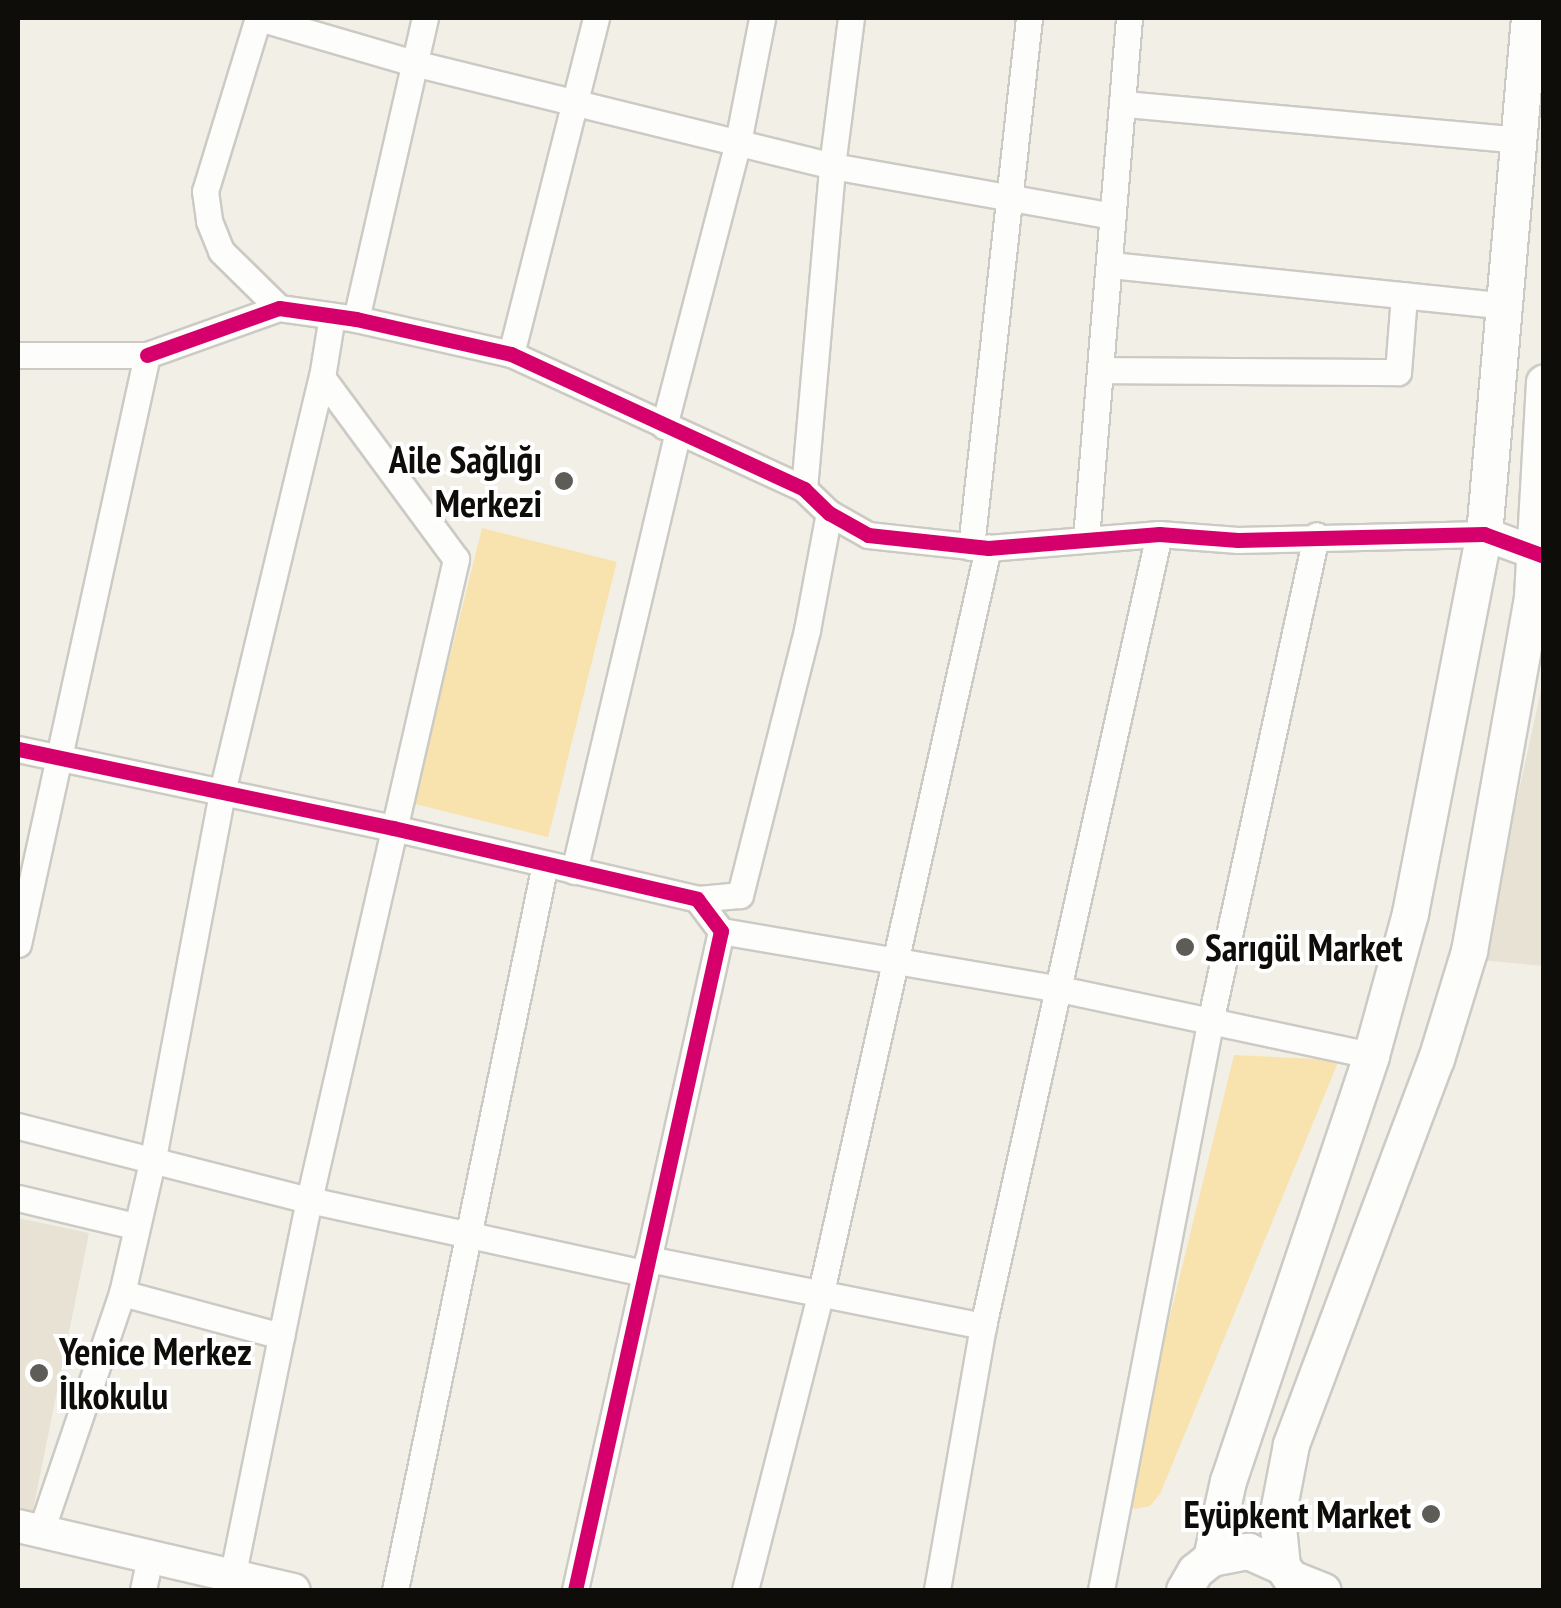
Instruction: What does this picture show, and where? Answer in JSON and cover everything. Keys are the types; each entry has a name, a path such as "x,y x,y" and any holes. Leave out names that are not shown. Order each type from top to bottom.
{"main road":[{"path":"1211,1558 1228,1481 1372,1055 1410,913 1484,534 1522,140 1529,18"},
{"path":"1291,1578 1277,1517 1290,1444 1436,1059 1469,951 1539,556 1544,382"},
{"path":"1184,1590 1195,1571 1211,1558 1248,1551 1291,1578"}],"street":[{"path":"280,308 221,250 209,220 205,190 259,18 414,63 832,166 1113,216"},
{"path":"294,1590 29,1529 122,1292 153,1158 222,792 322,377 344,317 425,18"},
{"path":"510,354 596,18"},
{"path":"574,871 670,430 738,142 762,18"},
{"path":"804,489 832,166 851,18"},
{"path":"745,1590 821,1292 896,960 979,548 1006,194 1029,18"},
{"path":"1086,538 1129,18"},
{"path":"1124,104 1522,140"},
{"path":"1111,265 1505,306"},
{"path":"1102,370 1398,372 1404,295"},
{"path":"18,355 147,354 280,308 344,317 510,354 804,489 828,513 868,534 979,548 1031,548 1086,538 1159,534 1238,540 1316,535 1484,534 1539,556"},
{"path":"18,944 147,354"},
{"path":"232,1578 309,1200 456,559 322,377"},
{"path":"18,749 393,828 697,899 740,895 807,630 828,513"},
{"path":"937,1590 982,1326 1159,534"},
{"path":"1101,1590 1211,1018 1316,535"},
{"path":"395,1590 545,864"},
{"path":"697,899 722,931 1060,988 1372,1055"},
{"path":"575,1590 722,931"},
{"path":"18,1126 468,1236 821,1292 982,1326"},
{"path":"18,1198 135,1226"},
{"path":"122,1292 281,1336"},
{"path":"144,1590 150,1558"},
{"path":"1291,1578 1326,1590"}],"shaded area":[{"path":"482,528 617,562 548,837 413,804"},
{"path":"1543,681 1543,966 1482,960"},
{"path":"1234,1055 1339,1060 1160,1494 1150,1506 1135,1509 1124,1504"},
{"name":"Yenice Merkez İlkokulu","path":"18,1218 89,1233 32,1515 18,1512"}],"cycle path":[{"path":"147,355 279,308 356,319 511,354 804,489 829,513 868,535 988,548 1159,534 1238,540 1484,534 1544,556"},
{"path":"18,749 393,828 697,899 721,931 575,1590"}],"place":[{"name":"Aile Sağlığı Merkezi","path":"564,481"},
{"name":"Sarıgül Market","path":"1185,947"},
{"name":"Yenice Merkez İlkokulu","path":"39,1373"},
{"name":"Eyüpkent Market","path":"1431,1514"}]}
